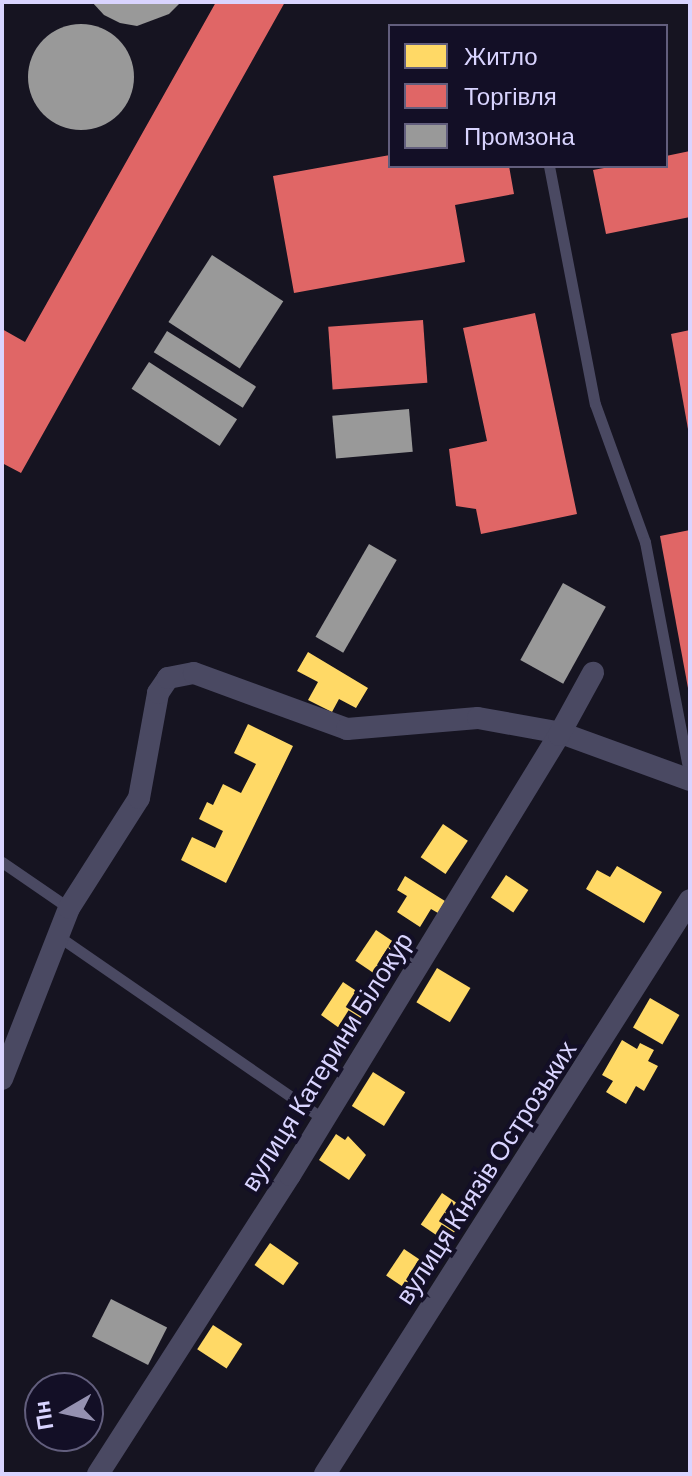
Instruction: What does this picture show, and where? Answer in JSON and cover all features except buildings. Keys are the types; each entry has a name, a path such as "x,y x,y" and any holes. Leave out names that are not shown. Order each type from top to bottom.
{"street":[{"path":"2,1079 69,908 139,798 158,693 168,678 194,673 347,729 478,718 561,733 690,778"},
{"name":"вулиця Катерини Білокур","path":"98,1474 323,1119 561,733 593,673"},
{"name":"вулиця Князів Острозьких","path":"325,1474 690,900"}],"lane":[{"path":"549,168 595,404 645,542 690,778"},
{"path":"2,862 69,908"},
{"path":"58,936 323,1119"}]}
